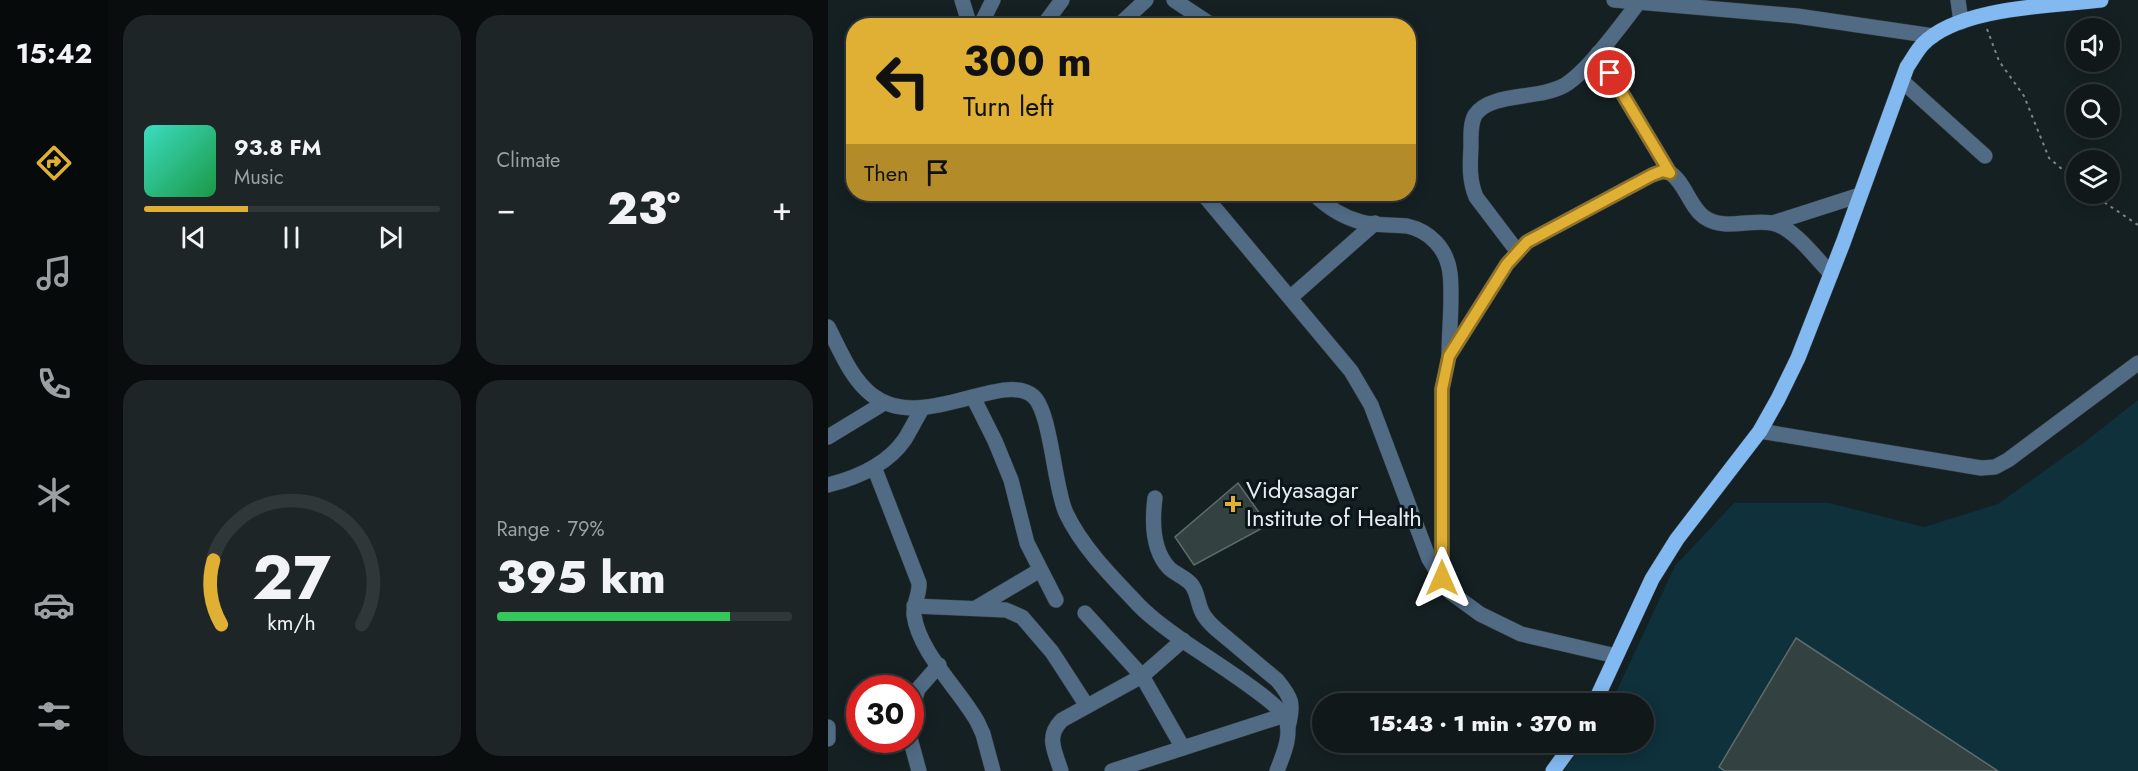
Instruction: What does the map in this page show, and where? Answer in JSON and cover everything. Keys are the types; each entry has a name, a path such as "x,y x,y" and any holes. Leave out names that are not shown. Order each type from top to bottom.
{"main road":[{"path":"1599,693 1653,579 1677,540 1760,431 1798,358 1907,67 1923,44 1945,28 1982,15 2101,0"},
{"path":"1554,771 1566,753"}],"street":[{"path":"962,0 968,18"},
{"path":"984,18 993,0"},
{"path":"1049,18 1062,0"},
{"path":"1127,18 1146,0"},
{"path":"1174,0 1201,18"},
{"path":"1614,0 1797,16 1933,36"},
{"path":"1958,0 1961,22"},
{"path":"1517,251 1476,197 1472,188 1470,177 1471,131 1474,117 1482,107 1492,102 1540,95 1554,91 1568,83 1598,53 1639,2"},
{"path":"1598,53 1670,173 1703,216 1716,223 1773,223 1860,195"},
{"path":"1902,81 1984,156"},
{"path":"1449,356 1517,251 1527,242 1652,175 1662,171 1670,173"},
{"path":"1209,201 1291,297 1350,371 1371,405 1429,560 1450,592 1480,614 1521,634 1616,656"},
{"path":"1322,201 1344,215 1362,222 1408,226 1425,233 1438,244 1446,255 1450,274 1449,356 1442,389 1442,578"},
{"path":"1291,297 1375,223"},
{"path":"1773,223 1793,235 1831,274"},
{"path":"828,327 855,377 870,394 884,403 899,408 922,409 1004,390 1023,391 1034,396 1048,430 1066,512 1078,533 1119,585 1145,612 1254,690 1287,721"},
{"path":"1760,431 1981,468 1995,467 2008,460 2138,363"},
{"path":"973,397 1011,480 1027,543 1056,600"},
{"path":"828,437 884,403"},
{"path":"828,485 858,475 889,456 904,440 922,409"},
{"path":"874,467 919,582 920,590 914,606 914,615 922,640 977,721 993,771"},
{"path":"1155,498 1154,532 1163,561 1170,570 1190,583 1199,607 1209,622 1277,681 1284,688 1292,704 1287,721 1287,743 1277,771"},
{"path":"976,608 1040,570"},
{"path":"914,606 1006,610 1022,617 1052,652 1087,706"},
{"path":"1085,613 1142,676 1183,748"},
{"path":"1061,771 1051,737 1062,720 1142,676 1183,640"},
{"path":"924,682 939,665"},
{"path":"1112,771 1183,748 1287,721"},
{"path":"828,727 828,739"},
{"path":"914,753 919,771"}],"path":[{"path":"1982,15 1999,62 2024,96 2049,158 2066,173"},
{"path":"2107,204 2138,225"}],"shaded area":[{"path":"2138,400 2138,771 1564,771 1577,753 1654,753 1654,693 1616,693 1675,566 1734,503 1829,503 1924,527 1998,504 2086,441"}],"building":[{"name":"Vidyasagar Institute of Health","path":"1238,483 1268,525 1194,565 1175,537"},
{"path":"1796,638 1998,771 1725,771 1719,767"}],"place":[{"name":"Vidyasagar Institute of Health","path":"1233,504"}],"route":[{"path":"1442,578 1442,389 1449,356 1507,264 1527,242 1652,175 1662,171 1670,173 1610,73"}]}
